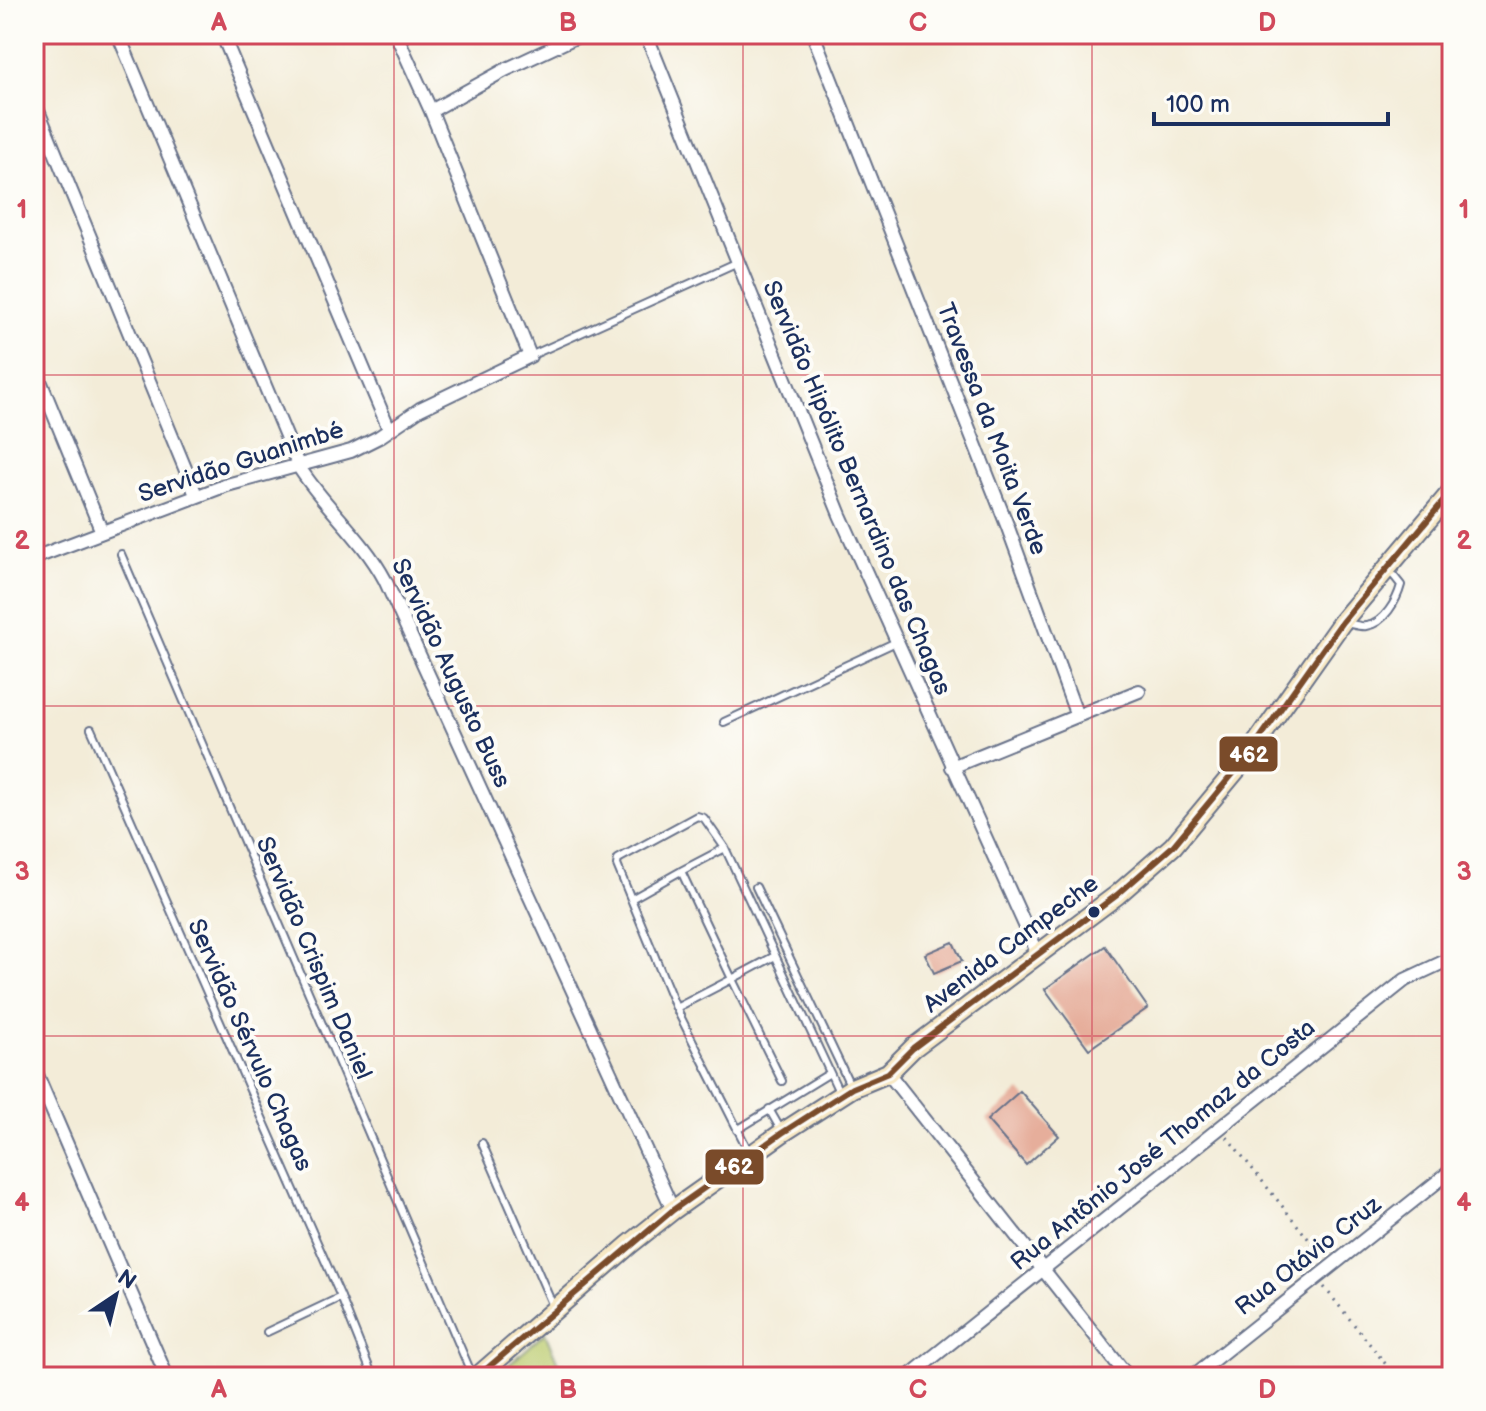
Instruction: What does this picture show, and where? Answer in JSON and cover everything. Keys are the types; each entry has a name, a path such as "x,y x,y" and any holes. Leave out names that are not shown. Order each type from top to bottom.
{"main road":[{"name":"Avenida Campeche","path":"475,1377 673,1210 846,1092 888,1073 913,1048 1117,895 1189,829 1246,758 1342,622 1452,491"}],"street":[{"name":"Servidão Augusto Buss","path":"118,34 299,467 323,500 366,548 385,580 673,1210"},
{"path":"222,34 389,429"},
{"path":"396,34 431,111 530,356"},
{"path":"431,111 505,70 582,34"},
{"name":"Servidão Hipólito Bernardino das Chagas","path":"646,34 840,515 1038,954"},
{"name":"Travessa da Moita Verde","path":"813,34 1007,525 1077,716"},
{"path":"34,101 196,495"},
{"name":"Servidão Guanimbé","path":"34,558 196,495 351,451 420,409 530,356"},
{"path":"34,366 102,532"},
{"path":"952,767 1139,691"},
{"name":"Rua Antônio José Thomaz da Costa","path":"908,1377 1405,980 1452,958"},
{"path":"34,1068 167,1377"},
{"path":"888,1073 1128,1377"},
{"name":"Rua Otávio Cruz","path":"1192,1377 1452,1170"}],"lane":[{"path":"530,356 738,262"},
{"name":"Servidão Crispim Daniel","path":"121,554 475,1377"},
{"path":"1342,622 1366,626 1379,621 1397,597 1401,585 1387,566"},
{"path":"724,722 896,642"},
{"name":"Servidão Sérvulo Chagas","path":"91,729 341,1297 373,1377"},
{"path":"750,1155 676,1008 617,865 618,859 697,816 704,818 725,848 830,1073 846,1092"},
{"path":"633,898 725,848"},
{"path":"681,871 782,1081"},
{"path":"756,887 846,1092"},
{"path":"676,1008 775,956"},
{"path":"737,1130 830,1073"},
{"path":"769,1109 782,1133"},
{"path":"482,1143 554,1309"},
{"path":"267,1332 341,1297"}],"path":[{"path":"1220,1128 1330,1267"},
{"path":"1316,1278 1396,1377"}],"green space":[{"path":"545,1333 564,1377 495,1377"}],"building":[{"path":"953,942 962,961 934,973 925,954"},
{"path":"1105,946 1148,1008 1089,1049 1045,989"},
{"path":"1020,1091 1059,1136 1026,1165 987,1120"}],"transit line":[{"name":"462","path":"477,1377 673,1210 852,1088 888,1073 913,1048 1117,895 1173,846 1246,758 1342,622 1452,491"}]}
